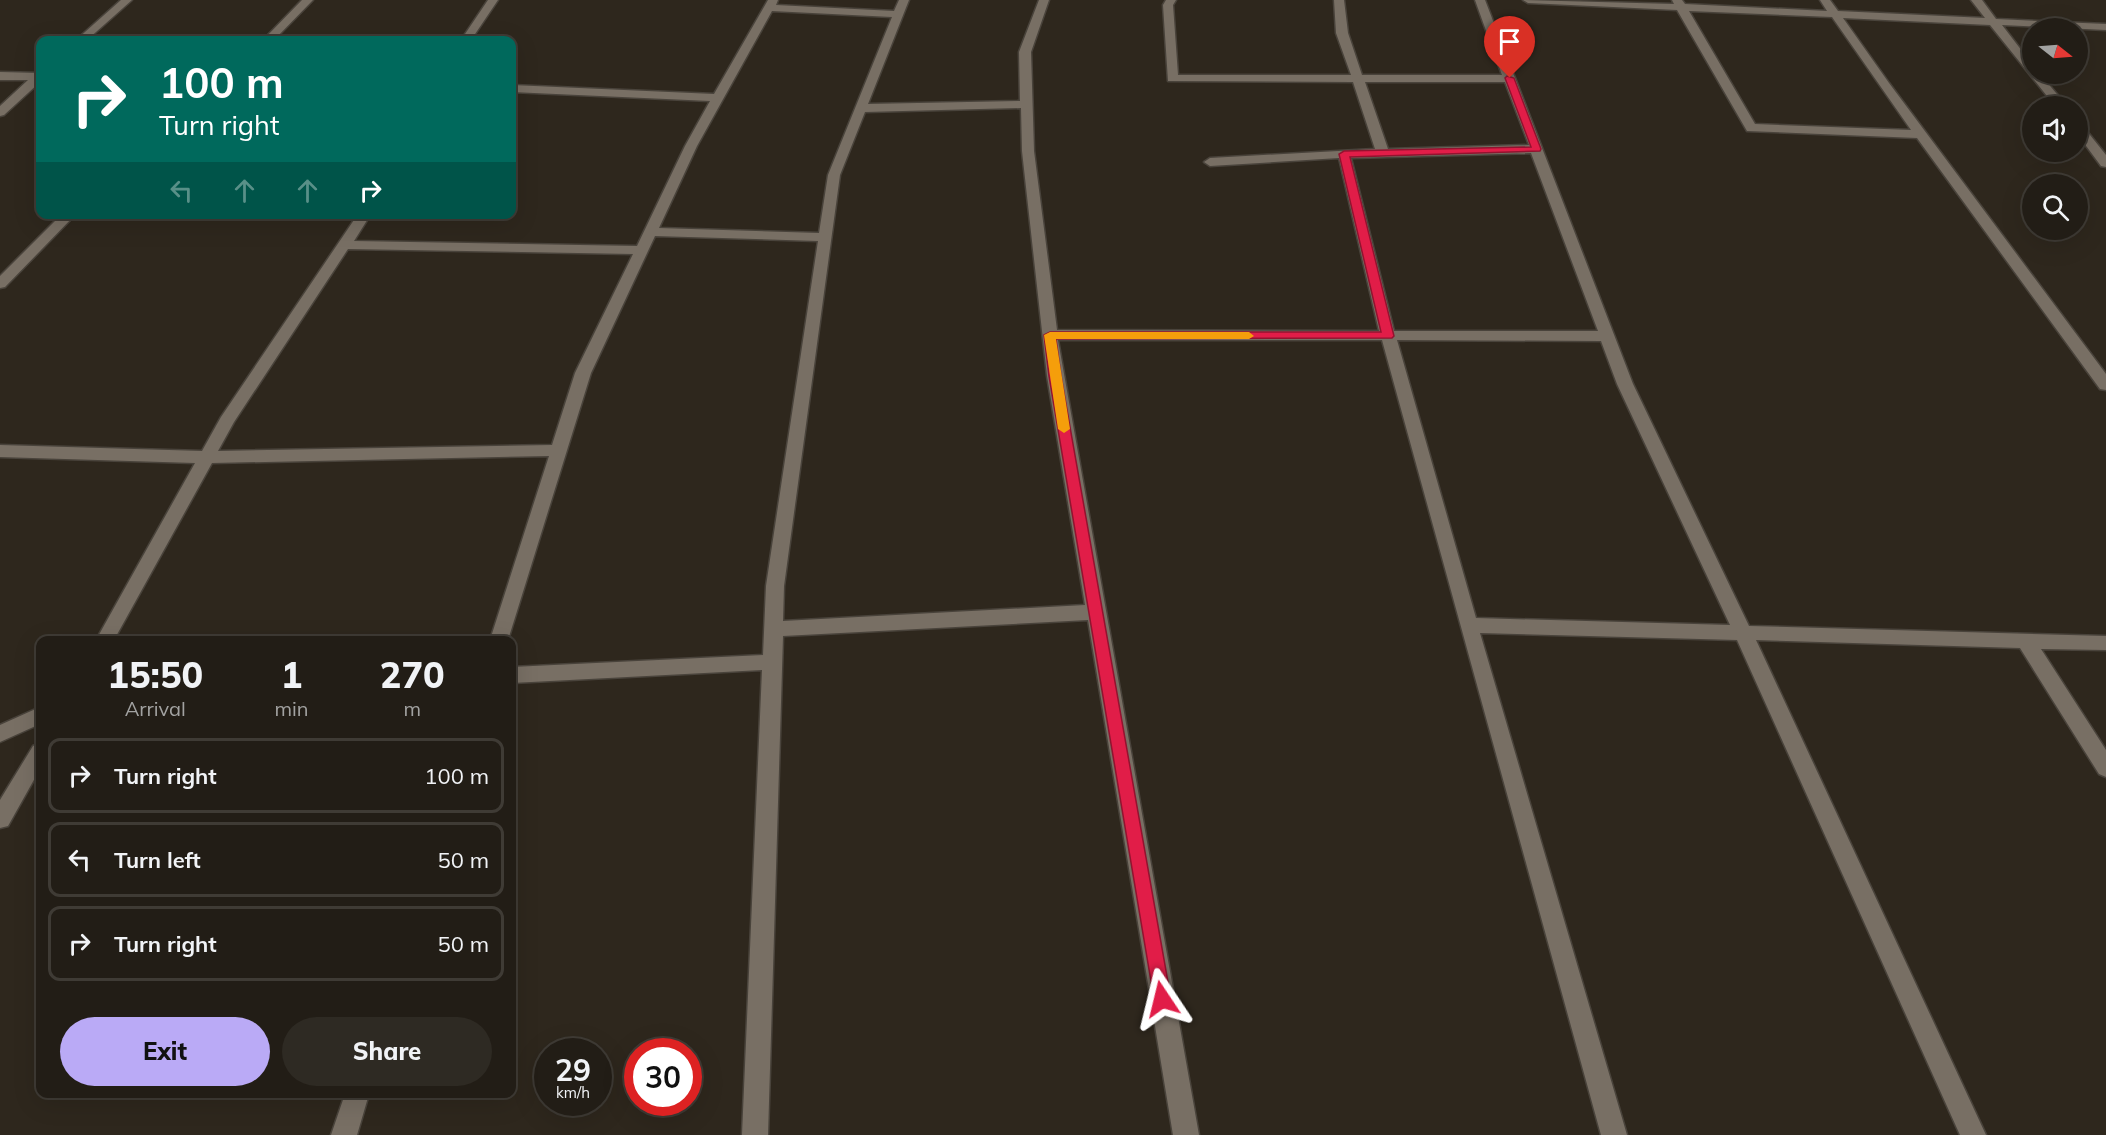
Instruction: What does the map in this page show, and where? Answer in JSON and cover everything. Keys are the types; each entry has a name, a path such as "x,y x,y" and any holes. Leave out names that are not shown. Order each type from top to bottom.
{"street":[{"path":"86,36 127,0"},
{"path":"271,36 308,0"},
{"path":"469,36 493,0"},
{"path":"1044,0 1025,52 1028,152 1055,376 1186,1135"},
{"path":"1170,0 1168,5 1172,79 1510,78"},
{"path":"1339,0 1342,33 1383,153"},
{"path":"1480,0 1625,384 1804,762 1973,1135"},
{"path":"1528,0 1679,3 1994,23 2106,27"},
{"path":"1825,0 1920,134 2106,385"},
{"path":"1976,0 2022,58"},
{"path":"1679,3 1751,128 1920,134"},
{"path":"500,636 583,373 691,146 770,4 901,7 834,175 775,586 755,1135"},
{"path":"0,76 36,77"},
{"path":"0,112 36,80"},
{"path":"2043,84 2053,96"},
{"path":"516,88 718,98"},
{"path":"861,108 1027,104"},
{"path":"2088,140 2106,163"},
{"path":"1210,162 1344,154 1537,149"},
{"path":"1344,154 1388,336 1614,1135"},
{"path":"0,284 65,219"},
{"path":"107,636 227,421 362,219"},
{"path":"650,232 825,237"},
{"path":"345,244 641,250"},
{"path":"1050,335 1607,336"},
{"path":"0,451 86,456 207,456 559,450"},
{"path":"774,629 1096,612"},
{"path":"1468,625 2106,643"},
{"path":"2026,641 2106,768"},
{"path":"516,675 772,662"},
{"path":"0,734 36,717"},
{"path":"0,819 36,759"},
{"path":"344,1135 356,1098"}],"slow traffic":[{"path":"1064,429 1050,335 1249,336"}],"route":[{"path":"1162,999 1055,376 1050,335 1388,336 1344,154 1537,149 1510,78"}]}
